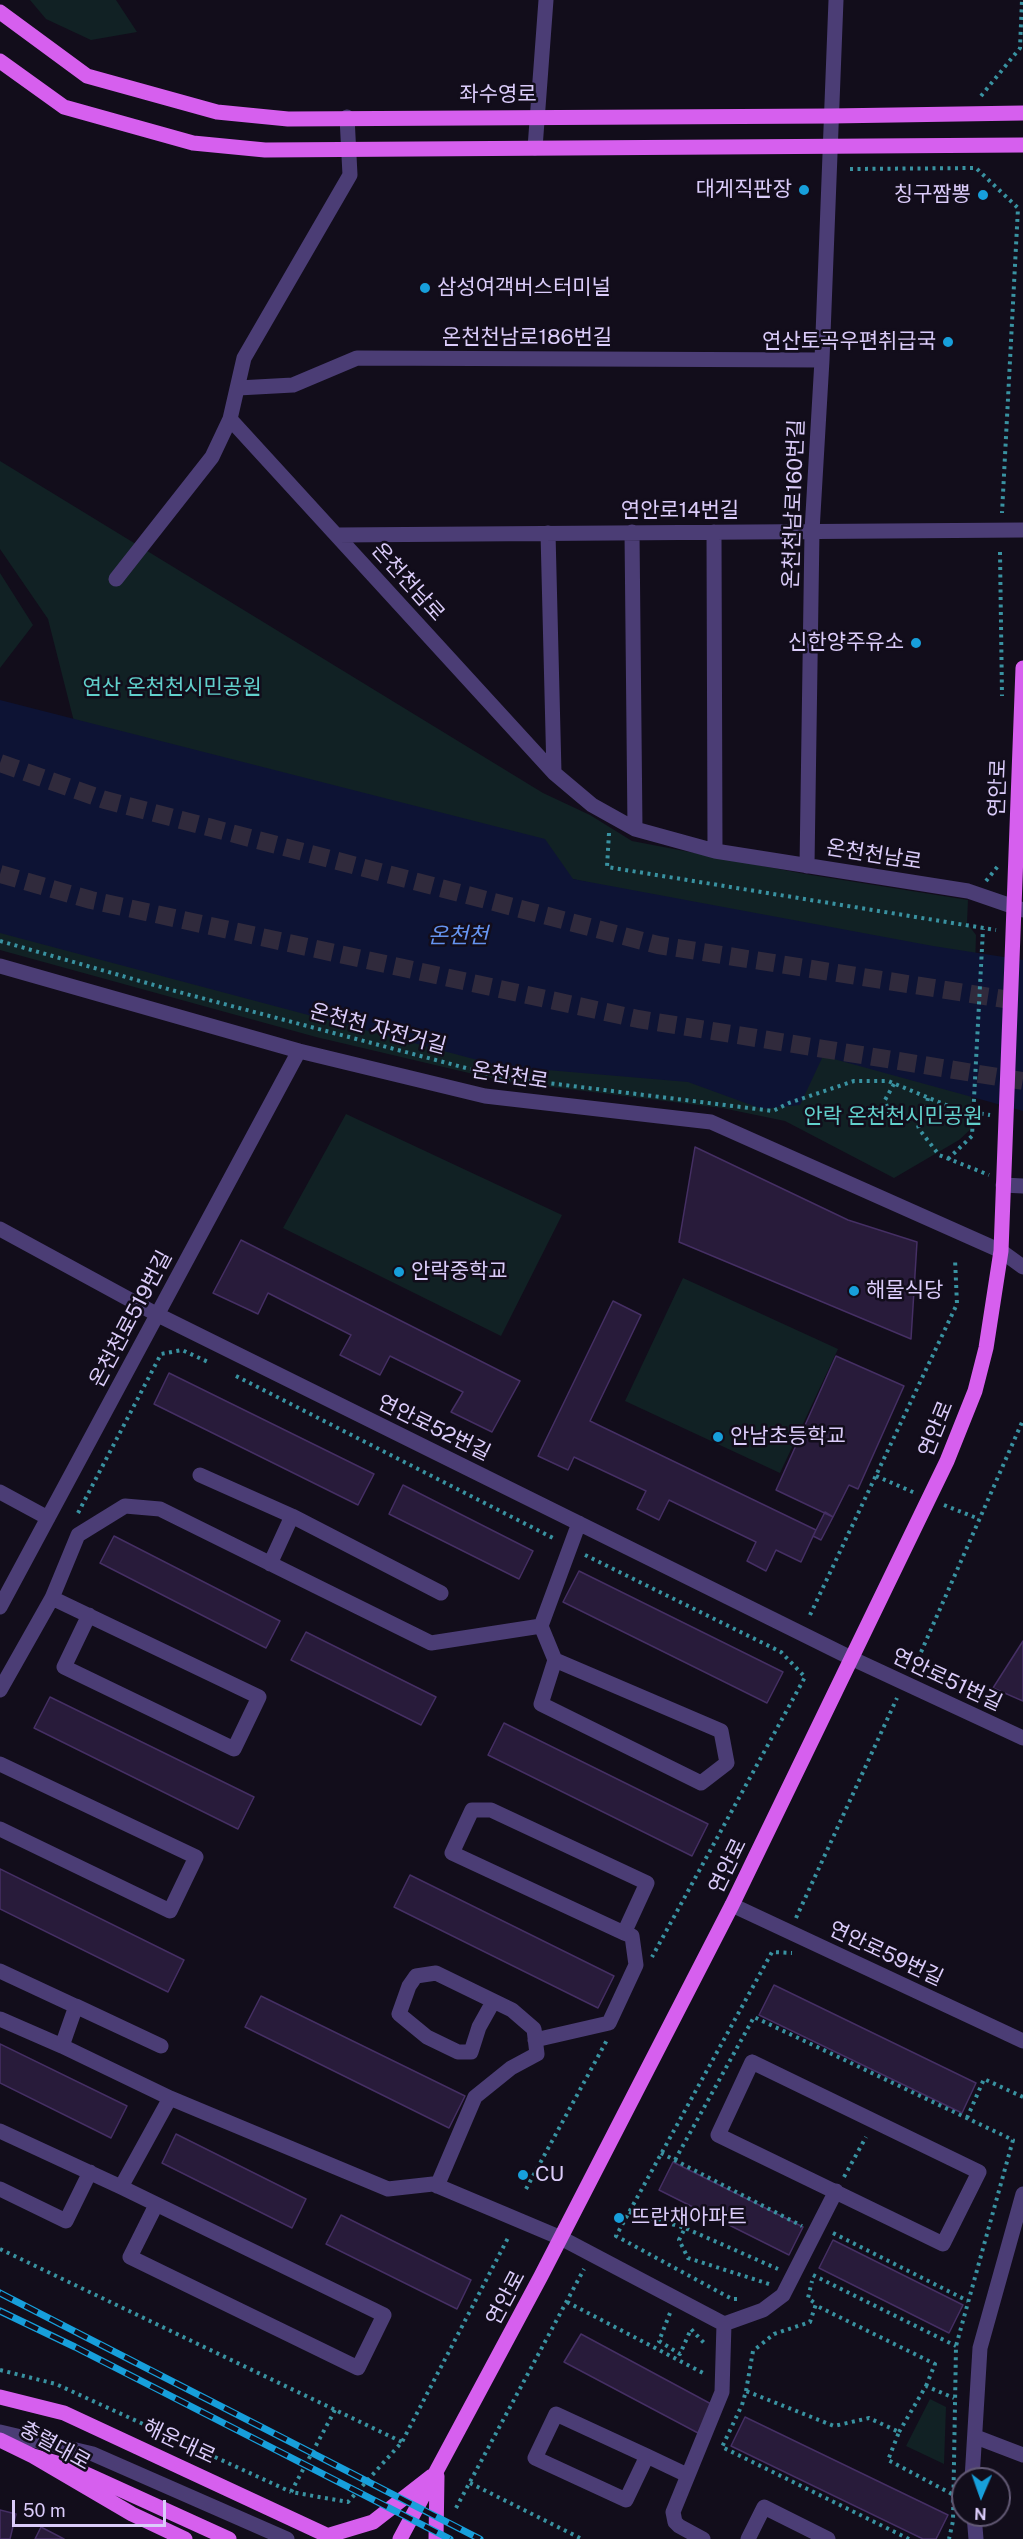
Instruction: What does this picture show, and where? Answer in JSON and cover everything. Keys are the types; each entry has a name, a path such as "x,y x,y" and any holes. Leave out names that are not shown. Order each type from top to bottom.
{"main road":[{"name":"좌수영로","path":"0,12 87,76 217,112 288,118 831,116 1023,112"},
{"path":"0,61 64,107 193,143 265,150 1023,145"},
{"name":"연안로","path":"400,2539 561,2238 732,1905 853,1659 946,1461 975,1391 986,1348 1001,1251 1014,937 1019,910 1023,668"},
{"name":"해운대로","path":"0,2397 64,2413 333,2537"},
{"name":"충렬대로","path":"0,2440 33,2456 132,2514 185,2539"},
{"path":"33,2456 73,2468 229,2539"},
{"path":"333,2537 373,2522 437,2473"},
{"path":"436,2539 437,2473"}],"street":[{"path":"535,148 546,0"},
{"name":"온천천남로160번길","path":"807,866 812,531 822,360 836,0"},
{"path":"116,579 212,457 230,419 244,358 350,175 347,117"},
{"name":"온천천남로186번길","path":"238,388 293,385 357,358 822,360"},
{"name":"온천천남로","path":"230,419 554,773 592,805 634,829 715,851 968,891 1019,910"},
{"name":"연안로14번길","path":"337,535 1023,530"},
{"path":"632,532 634,829"},
{"path":"714,532 715,851"},
{"path":"548,533 554,773"},
{"name":"온천천로","path":"0,966 299,1051 486,1096 711,1122 1001,1251 1023,1267"},
{"name":"온천천로519번길","path":"0,1607 299,1051"},
{"path":"1003,1183 1023,1186"},
{"name":"연안로52번길","path":"0,1229 158,1315 853,1659"},
{"path":"200,1475 292,1516 441,1593"},
{"path":"0,1492 48,1518"},
{"path":"0,1690 52,1598 78,1535 125,1506 160,1509 431,1643 541,1626"},
{"path":"270,1564 292,1516"},
{"path":"555,1660 721,1731 727,1763 701,1783 541,1704 555,1660 541,1626 579,1523"},
{"path":"52,1598 89,1615 259,1697 234,1749 64,1667 89,1615"},
{"name":"연안로51번길","path":"853,1659 1023,1738"},
{"path":"0,1829 170,1911 196,1857 1,1766"},
{"path":"535,2040 609,2023 636,1965 632,1936 624,1933 452,1852 472,1810 491,1810 647,1882 624,1933"},
{"name":"연안로59번길","path":"732,1905 1023,2041"},
{"path":"0,1971 140,2036"},
{"path":"437,2186 475,2097 511,2068 537,2054 534,2029 512,2010 435,1973 416,1976 409,1986 399,2014 427,2037 458,2052 471,2052 479,2027 493,2002"},
{"path":"62,2046 76,2006 161,2046"},
{"path":"0,2019 170,2098 388,2189 437,2186 561,2238 724,2324 763,2310 783,2295 836,2191"},
{"path":"753,2062 875,2120 979,2172 942,2244 718,2135 753,2062"},
{"path":"121,2187 170,2098"},
{"path":"0,2131 90,2172 384,2315 358,2368 130,2257 156,2205"},
{"path":"0,2189 66,2221 90,2172"},
{"path":"973,2467 980,2348 1023,2194"},
{"path":"703,2539 679,2526 673,2516 675,2502 722,2392 724,2324"},
{"path":"647,2456 626,2500 535,2458 556,2414 647,2456 687,2475"},
{"path":"0,2432 93,2454 150,2476 287,2539"},
{"path":"976,2437 1023,2455"},
{"path":"748,2539 764,2507 828,2539"}],"path":[{"path":"976,102 1020,48 1022,0"},
{"path":"850,169 976,168 1018,208 1002,514"},
{"path":"609,832 607,867 983,928 1014,937"},
{"path":"948,1159 972,1136 983,928"},
{"name":"온천천 자전거길","path":"0,941 175,991 501,1077 773,1110 789,1102 854,1081 888,1081 958,1110 1001,1117"},
{"path":"894,1084 885,1100 888,1111 895,1117 904,1120 916,1118 926,1108 928,1098"},
{"path":"916,1118 919,1129 939,1155 1003,1183"},
{"path":"810,1614 957,1304 955,1259"},
{"path":"75,1519 161,1354 182,1350 212,1363"},
{"path":"232,1374 570,1548 781,1652 805,1677 651,1959"},
{"path":"918,1659 1023,1420"},
{"path":"796,1918 900,1691"},
{"path":"740,2299 732,2299 616,2236 772,1952"},
{"path":"526,2189 611,2032"},
{"path":"967,2118 984,2079 1023,2097"},
{"path":"836,2191 875,2120"},
{"path":"661,2153 803,2227 800,2238"},
{"path":"629,2212 685,2228 781,2271"},
{"path":"685,2228 679,2240 688,2258 770,2285"},
{"path":"828,2242 834,2232 968,2301"},
{"path":"0,2370 56,2384 291,2492 348,2502 402,2442 508,2236"},
{"path":"0,2249 402,2442"},
{"path":"818,2264 808,2298 816,2304 810,2322 774,2334 753,2351 742,2405 722,2447 909,2539"},
{"path":"763,2292 786,2266"},
{"path":"456,2508 585,2267 595,2272"},
{"path":"813,2275 956,2346 953,2467"},
{"path":"567,2302 712,2378"},
{"path":"819,2307 935,2364 888,2460 951,2493"},
{"path":"672,2308 659,2341 680,2354 691,2329 708,2349"},
{"path":"926,2386 954,2398"},
{"path":"746,2391 834,2426 869,2418 900,2432"},
{"path":"291,2492 335,2410"},
{"path":"470,2483 582,2539"}],"green space":[{"path":"30,0 116,0 137,32 91,40 46,19"},
{"name":"연산 온천천시민공원","path":"0,461 543,793 590,815 632,841 805,874 968,900 967,923 976,935 975,967 87,773 48,619 0,549"},
{"path":"0,573 33,625 0,668"},
{"name":"안락 온천천시민공원","path":"0,901 818,1041 971,1082 972,1128 959,1140 894,1178 785,1121 722,1108 503,1081 316,1037 0,950"},
{"path":"346,1114 562,1215 501,1336 283,1228"},
{"path":"683,1278 838,1349 780,1473 625,1401"},
{"path":"930,2399 946,2407 944,2464 906,2446"}],"water":[{"name":"온천천","path":"0,700 545,839 573,879 933,946 1023,960 1023,1111 823,1056 800,1105 762,1109 688,1082 500,1066 0,933"}],"building":[{"name":"해물식당","path":"695,1147 848,1220 917,1242 911,1339 679,1242"},
{"path":"241,1240 520,1381 492,1432 451,1412 463,1392 390,1356 380,1375 340,1355 351,1335 268,1293 258,1314 213,1293"},
{"path":"613,1301 641,1315 590,1421 816,1530 801,1562 776,1550 766,1571 747,1561 756,1542 669,1500 659,1520 637,1509 646,1491 574,1457 568,1470 538,1456"},
{"path":"836,1356 904,1386 858,1489 849,1485 833,1517 776,1490"},
{"path":"169,1373 374,1474 358,1505 154,1404"},
{"path":"403,1485 533,1551 519,1579 389,1514"},
{"path":"825,1512 833,1517 821,1540 813,1536"},
{"path":"114,1536 280,1621 266,1648 100,1563"},
{"path":"579,1571 783,1672 767,1703 563,1602"},
{"path":"306,1632 436,1697 421,1725 291,1660"},
{"path":"1023,1641 1023,1701 993,1688"},
{"path":"50,1697 254,1797 238,1829 34,1728"},
{"path":"504,1723 708,1824 692,1856 488,1755"},
{"path":"0,1869 184,1960 168,1992 0,1909"},
{"path":"410,1875 614,1976 598,2008 394,1907"},
{"path":"774,1985 976,2083 962,2113 759,2015"},
{"path":"261,1996 465,2096 449,2128 245,2027"},
{"path":"0,2044 127,2106 111,2138 0,2083"},
{"path":"176,2134 306,2199 292,2228 162,2163"},
{"path":"673,2162 803,2227 789,2255 659,2190"},
{"path":"341,2215 471,2280 457,2309 326,2244"},
{"path":"833,2240 963,2305 949,2333 819,2268"},
{"path":"581,2334 713,2405 698,2433 564,2362"},
{"path":"745,2417 948,2515 936,2539 923,2539 731,2446"},
{"path":"0,2510 16,2514 10,2539 0,2539"},
{"path":"41,2527 64,2539 35,2539"}],"tunnel":[{"path":"0,763 105,800 658,945 1023,1002"},
{"path":"0,874 91,900 638,1019 1023,1081"}],"railway":[{"path":"0,2293 480,2539"},
{"path":"0,2311 450,2539"}],"place":[{"name":"대게직판장","path":"804,190"},
{"name":"칭구짬뽕","path":"983,195"},
{"name":"삼성여객버스터미널","path":"425,288"},
{"name":"연산토곡우편취급국","path":"948,342"},
{"name":"신한양주유소","path":"916,643"},
{"name":"안락중학교","path":"399,1272"},
{"name":"해물식당","path":"854,1291"},
{"name":"안남초등학교","path":"718,1437"},
{"name":"CU","path":"523,2175"},
{"name":"뜨란채아파트","path":"619,2218"}]}
